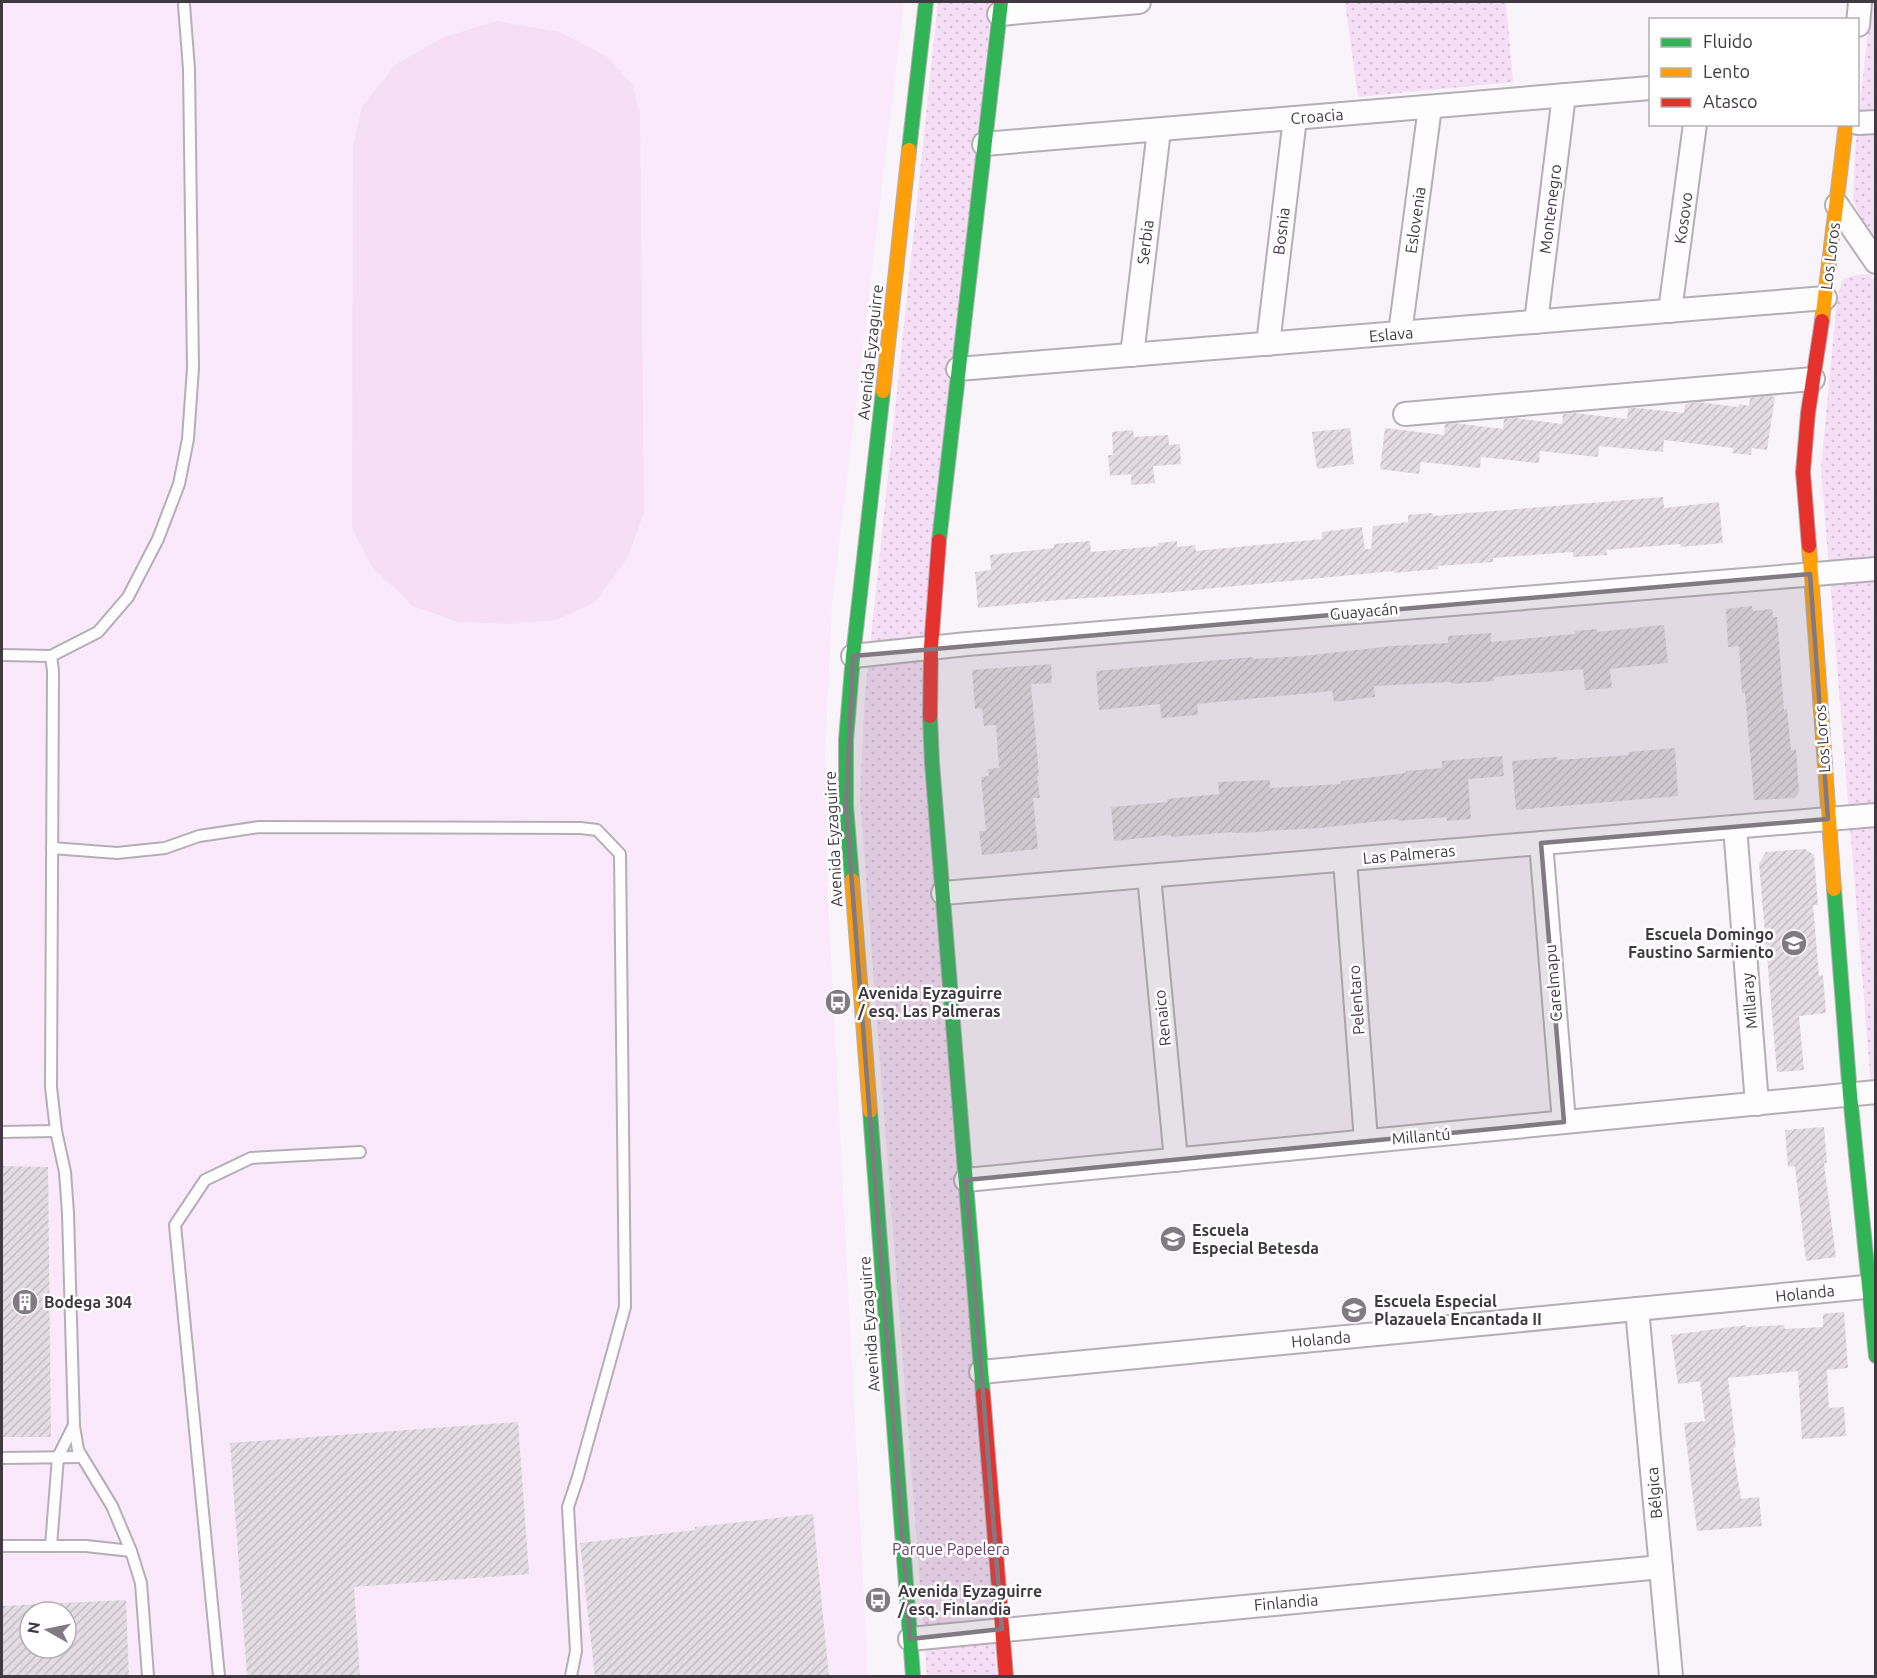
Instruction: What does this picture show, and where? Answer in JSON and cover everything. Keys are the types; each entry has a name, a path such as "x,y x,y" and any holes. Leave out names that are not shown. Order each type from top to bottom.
{"main road":[{"name":"Avenida Eyzaguirre","path":"913,1677 846,806 846,740 853,656 926,2"},
{"path":"1000,8 939,543 931,647 930,719 1006,1677"},
{"name":"Los Loros","path":"1847,126 1804,447 1803,472 1850,1095 1872,1286 1875,1356"}],"street":[{"path":"1000,8 1139,2"},
{"path":"1858,18 1860,2"},
{"name":"Croacia","path":"984,144 1649,88"},
{"name":"Montenegro","path":"1536,322 1564,95"},
{"name":"Eslovenia","path":"1400,333 1430,106"},
{"name":"Bosnia","path":"1268,344 1295,118"},
{"path":"1859,123 1875,122"},
{"name":"Kosovo","path":"1670,311 1695,126"},
{"name":"Serbia","path":"1132,355 1159,130"},
{"path":"1837,205 1875,262"},
{"name":"Eslava","path":"958,369 1825,298"},
{"path":"1405,414 1813,379"},
{"name":"Guayacán","path":"853,656 931,647 1875,569"},
{"name":"Las Palmeras","path":"943,893 1875,815"},
{"name":"Millaray","path":"1735,827 1757,1104"},
{"name":"Carelmapu","path":"1541,843 1564,1122"},
{"name":"Pelentaro","path":"1345,860 1366,1141"},
{"name":"Renaico","path":"1149,876 1176,1160"},
{"name":"Millantú","path":"966,1180 1875,1092"},
{"name":"Holanda","path":"981,1372 1872,1286"},
{"name":"Bélgica","path":"1637,1309 1671,1677"},
{"name":"Finlandia","path":"910,1639 1661,1567"}],"lane":[{"path":"2,655 51,656 98,632 128,597 158,539 179,484 188,439 193,368 189,69 184,5"},
{"path":"51,656 53,671 51,1087 56,1131 65,1172 68,1213 74,1426 82,1457 112,1506 131,1551 141,1583 148,1677"},
{"path":"52,848 117,854 165,848 199,836 259,827 569,828 597,830 620,854 625,1307 568,1507 576,1651 571,1677"},
{"path":"2,1132 56,1131"},
{"path":"219,1677 175,1225 205,1180 251,1158 360,1152"},
{"path":"51,1546 58,1457 74,1426"},
{"path":"2,1458 82,1457"},
{"path":"2,1546 86,1546 131,1551"}],"highlighted area":[{"path":"1810,574 1828,819 1541,843 1564,1122 966,1180 1002,1629 910,1639 846,806 853,656"}],"shaded area":[{"path":"2,2 904,2 832,604 825,755 828,899 868,1676 2,1676"}],"green space":[{"name":"Parque Papelera","path":"938,2 992,2 922,665 997,1676 927,1676 860,799 865,694"},
{"path":"1345,2 1506,2 1513,82 1358,97"},
{"path":"1871,2 1875,2 1875,245 1853,201 1859,114"},
{"path":"497,21 560,32 607,57 632,84 640,113 644,512 628,557 595,602 556,620 508,624 458,622 413,606 372,567 352,528 353,147 362,107 395,65 444,37"},
{"path":"1870,274 1876,283 1875,1134 1821,468 1837,299 1843,279"},
{"path":"1871,444 1875,444 1875,508"}],"building":[{"path":"1775,397 1767,450 1752,448 1751,455 1732,453 1733,448 1664,440 1663,452 1599,446 1598,457 1540,451 1539,463 1481,457 1480,468 1421,462 1419,474 1380,469 1385,428 1444,435 1445,424 1503,429 1504,419 1514,418 1562,424 1563,414 1575,413 1627,419 1628,408 1684,413 1685,404 1699,402 1738,407 1739,404 1749,406 1750,398"},
{"path":"1350,428 1354,464 1317,469 1312,432"},
{"path":"1133,430 1134,437 1168,435 1169,445 1180,444 1181,464 1153,466 1155,483 1131,485 1131,474 1110,476 1108,455 1113,455 1112,432"},
{"path":"1663,497 1664,508 1719,502 1723,543 1606,550 1607,555 1573,557 1573,552 1493,558 1493,562 1438,566 1438,569 978,608 975,572 991,570 990,555 1054,548 1054,544 1090,541 1091,552 1158,546 1158,543 1177,541 1177,547 1195,545 1196,551 1322,539 1322,532 1362,527 1365,549 1371,549 1373,526 1408,522 1408,515 1432,513 1433,516"},
{"path":"1752,606 1753,611 1772,609 1773,617 1777,617 1784,710 1787,709 1791,750 1796,749 1799,792 1794,798 1754,800 1739,646 1728,647 1726,609"},
{"path":"1664,625 1668,663 1610,669 1612,688 1585,690 1583,669 1494,677 1494,681 1374,686 1375,697 1334,702 1332,691 1197,704 1198,715 1161,718 1160,704 1099,710 1096,671 1448,643 1448,636 1491,633 1491,642 1575,634 1575,631 1597,629 1597,632"},
{"path":"1051,664 1052,683 1031,684 1040,798 1033,798 1038,849 982,855 979,831 986,831 981,777 989,776 988,769 999,768 996,725 984,726 982,708 975,709 972,670"},
{"path":"1675,748 1678,796 1516,810 1512,761 1629,755 1629,752"},
{"path":"1502,756 1504,776 1468,779 1471,819 1447,821 1446,817 1398,821 1398,819 1320,828 1171,837 1171,835 1114,841 1111,807 1168,802 1167,799 1219,794 1218,782 1270,780 1270,788 1341,784 1341,781 1442,768 1442,761"},
{"path":"1805,849 1814,855 1818,905 1813,905 1819,976 1823,975 1826,1013 1799,1016 1804,1070 1777,1072 1759,864 1766,852"},
{"path":"1824,1127 1827,1163 1824,1163 1836,1257 1806,1261 1795,1166 1788,1167 1785,1130"},
{"name":"Bodega 304","path":"2,1166 48,1167 51,1437 2,1437"},
{"path":"1844,1312 1848,1368 1827,1370 1829,1408 1844,1407 1846,1436 1802,1439 1798,1371 1728,1378 1736,1447 1733,1448 1741,1499 1759,1497 1762,1526 1697,1531 1684,1423 1705,1421 1700,1381 1678,1384 1671,1335 1746,1325 1746,1327 1784,1325 1785,1329 1823,1327 1823,1314"},
{"path":"518,1422 529,1574 354,1587 360,1677 247,1677 230,1443"},
{"path":"813,1514 829,1677 595,1677 580,1543"},
{"path":"126,1600 129,1677 2,1677 2,1606 18,1605 18,1660 78,1660 78,1602"}],"traffic: fast":[{"path":"909,150 926,2"},
{"path":"939,541 1001,2"},
{"path":"852,880 846,806 846,740 853,656 883,391"},
{"path":"930,716 983,1394"},
{"path":"1834,889 1850,1095 1876,1356"},
{"path":"870,1111 913,1676"}],"traffic: slow":[{"path":"1822,321 1846,126"},
{"path":"883,391 909,150"},
{"path":"1809,546 1834,889"},
{"path":"852,880 870,1111"}],"traffic: jam":[{"path":"1809,546 1803,472 1808,413 1822,321"},
{"path":"930,716 931,647 939,541"},
{"path":"983,1394 1006,1676"}],"place":[{"name":"Escuela Domingo Faustino Sarmiento","path":"1794,943"},
{"name":"Avenida Eyzaguirre / esq. Las Palmeras","path":"838,1002"},
{"name":"Escuela Especial Betesda","path":"1173,1239"},
{"name":"Bodega 304","path":"25,1302"},
{"name":"Escuela Especial Plazauela Encantada II","path":"1354,1310"},
{"name":"Avenida Eyzaguirre / esq. Finlandia","path":"878,1600"}]}
